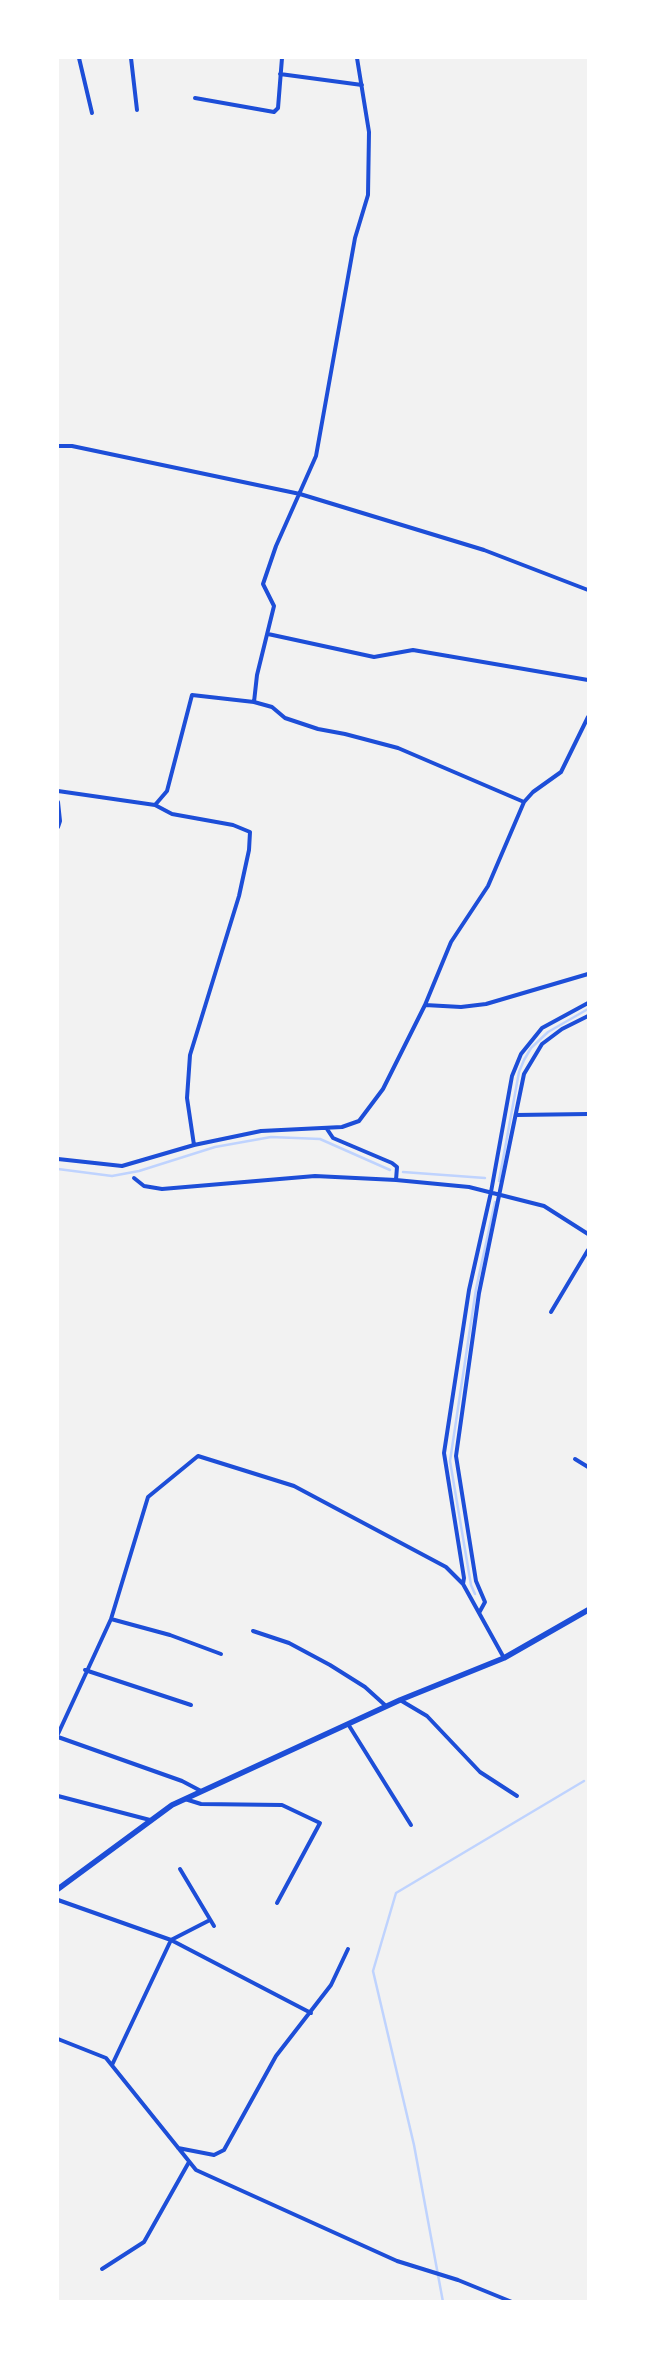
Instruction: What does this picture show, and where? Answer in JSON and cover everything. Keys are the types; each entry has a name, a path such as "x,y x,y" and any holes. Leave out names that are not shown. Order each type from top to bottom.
{"main road":[{"path":"58,1889 172,1804 386,1706 504,1658 588,1610"}],"street":[{"path":"79,58 92,113"},
{"path":"131,58 137,110"},
{"path":"195,98 274,112 278,108 282,58"},
{"path":"254,702 257,675 274,606 263,584 276,546 316,456 355,238 368,195 369,132 357,58"},
{"path":"280,74 362,85"},
{"path":"58,446 72,446 300,494 484,550 588,590"},
{"path":"268,634 374,657 413,650 588,680"},
{"path":"155,805 166,791 192,696 254,702 272,707 285,718 318,729 346,734 398,748 524,802"},
{"path":"58,1159 122,1166 194,1145 276,1129 327,1129 342,1127 359,1121 383,1089 426,1005 451,942 488,886 524,802 533,792 561,772 588,717"},
{"path":"58,791 155,805 172,814 233,825 250,832 249,850 239,896 190,1055 187,1098 194,1145"},
{"path":"58,802 60,821 58,827"},
{"path":"426,1005 461,1007 486,1004 588,974"},
{"path":"463,1584 444,1454 469,1290 491,1192 512,1076 516,1063 542,1028 588,1003"},
{"path":"479,1613 485,1602 476,1581 456,1456 480,1293 524,1074 535,1052 551,1036 588,1016"},
{"path":"516,1115 588,1114"},
{"path":"327,1129 333,1138 392,1163 397,1167 396,1180"},
{"path":"134,1178 144,1186 162,1189 315,1176 396,1180 469,1187 544,1206 588,1234"},
{"path":"551,1312 588,1250"},
{"path":"201,1791 182,1780 58,1736 85,1670 111,1618 148,1497 198,1456 294,1486 446,1566 463,1584 504,1658"},
{"path":"575,1460 588,1468"},
{"path":"111,1618 170,1635 221,1654"},
{"path":"253,1631 289,1643 330,1665 365,1687 386,1706"},
{"path":"85,1670 191,1705"},
{"path":"400,1700 427,1716 480,1772 517,1796"},
{"path":"348,1724 412,1825"},
{"path":"58,1796 150,1820"},
{"path":"185,1799 201,1804 282,1805 320,1823 277,1902"},
{"path":"180,1869 214,1926"},
{"path":"58,1900 171,1940 311,2013"},
{"path":"112,2065 171,1940 210,1920"},
{"path":"178,2148 214,2155 224,2150 276,2056 331,1986 348,1949"},
{"path":"58,2039 106,2058 196,2170 397,2261 458,2280 512,2302"},
{"path":"102,2269 144,2242 189,2162"}],"waterway":[{"path":"499,1181 519,1072 524,1060 531,1048 548,1032 588,1009"},
{"path":"58,1169 112,1176 139,1171 215,1147 271,1137 320,1139 390,1170"},
{"path":"403,1172 485,1178"},
{"path":"475,1594 471,1585 450,1461 476,1289 495,1202"},
{"path":"443,2302 414,2145 373,1971 396,1893 584,1781"}]}
